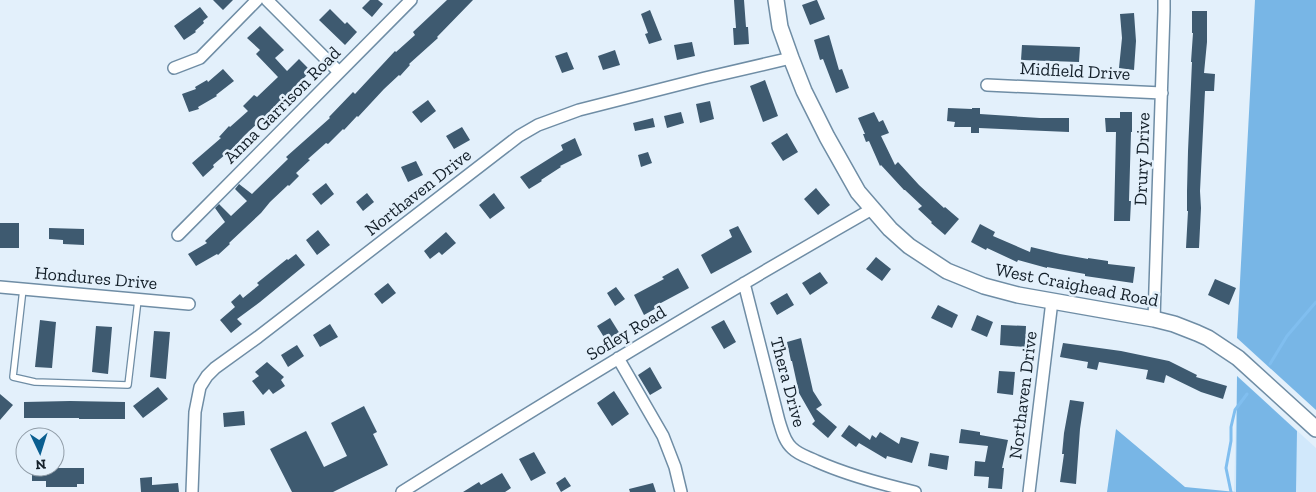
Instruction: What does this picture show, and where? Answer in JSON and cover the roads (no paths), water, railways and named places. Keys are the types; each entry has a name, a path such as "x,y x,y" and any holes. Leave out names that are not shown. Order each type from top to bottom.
{"street":[{"path":"174,68 200,58 257,0"},
{"path":"267,0 339,72"},
{"name":"Anna Garrison Road","path":"178,235 410,0"},
{"name":"West Craighead Road","path":"776,0 780,27 790,58 827,137 858,192 890,229 909,246 947,271 984,286 1018,295 1154,319 1174,324 1202,335 1238,358 1316,429"},
{"name":"Drury Drive","path":"1154,319 1164,0"},
{"name":"Northaven Drive","path":"192,492 194,412 200,387 207,376 519,136 538,125 578,110 790,58"},
{"name":"Midfield Drive","path":"987,84 1162,93"},
{"name":"Sofley Road","path":"402,492 744,282 872,209"},
{"name":"Thera Drive","path":"744,282 779,421 792,448 800,454 826,465 915,492"},
{"name":"Hondures Drive","path":"0,287 189,304"},
{"name":"Northaven Drive","path":"1029,492 1052,301"},
{"path":"618,358 663,436 675,467 680,492"}],"lane":[{"path":"23,289 13,377 35,382 128,385 138,300"}],"waterway":[{"path":"1270,364 1287,336 1316,302"},
{"path":"1231,492 1226,468 1231,441 1231,427 1235,410 1247,394"}]}
